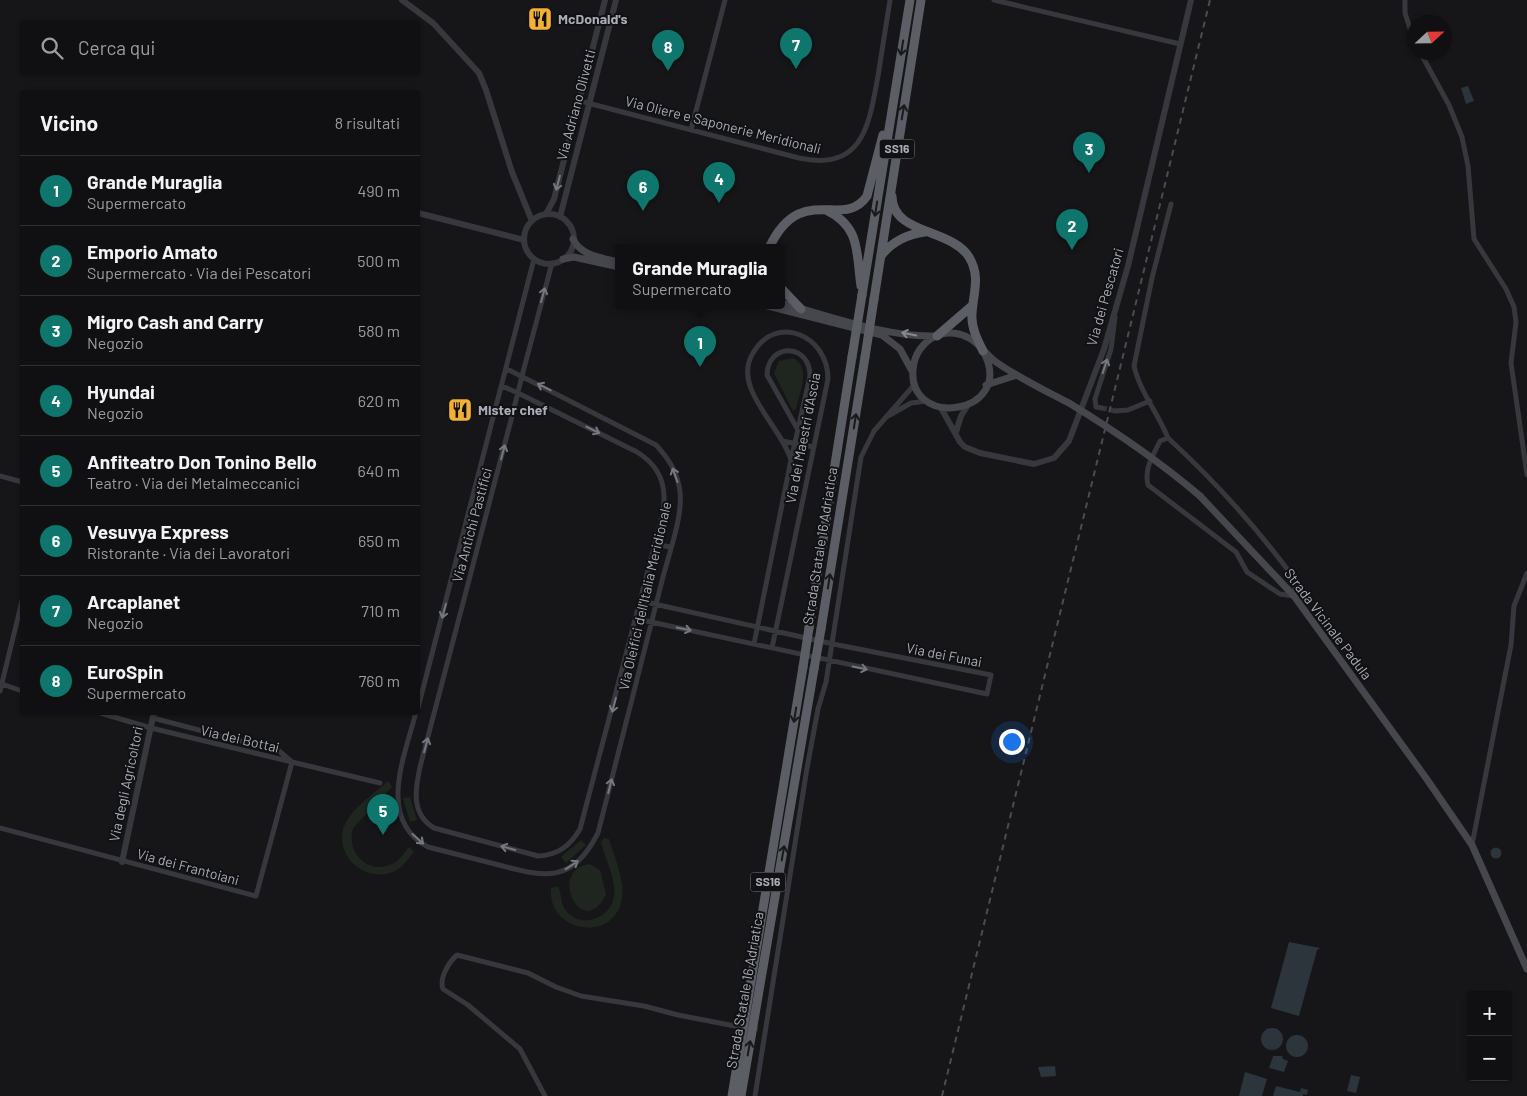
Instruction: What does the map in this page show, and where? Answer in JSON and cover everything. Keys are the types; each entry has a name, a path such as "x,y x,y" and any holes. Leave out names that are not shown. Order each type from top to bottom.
{"highway":[{"name":"Strada Statale 16 Adriatica","path":"734,1095 910,0"},
{"name":"Strada Statale 16 Adriatica","path":"734,1095 821,629 921,0"},
{"path":"772,244 786,220 798,213 812,209 855,208 862,204 867,196 875,160 892,108"},
{"path":"892,176 892,201 895,210 914,228 934,233 957,244 969,257 976,274 977,290 973,305 972,323 983,350"},
{"path":"824,209 841,217 852,232 862,296"},
{"path":"880,259 886,249 899,240 913,234 934,233"},
{"path":"785,292 802,309"},
{"path":"937,336 973,305"}],"main road":[{"path":"573,239 587,257 615,267"},
{"path":"563,259 587,257 615,261"},
{"path":"785,304 881,332 900,349 914,380 928,401 941,408 953,409 968,405 980,396 986,384 989,369 983,350"},
{"path":"781,309 881,332"},
{"name":"Strada Vicinale Padula","path":"881,332 916,336 937,336 950,333 963,335 974,341 1017,375 1069,402 1120,434 1166,467 1200,496 1294,596 1472,844 1527,969"},
{"path":"914,380 914,364 917,353 926,342 937,336"},
{"path":"986,384 1017,375"}],"street":[{"path":"402,0 433,22 479,73 512,172 532,221"},
{"name":"Via Adriano Olivetti","path":"546,214 554,199 605,0"},
{"name":"Via Adriano Olivetti","path":"560,217 616,0"},
{"path":"692,130 725,0"},
{"name":"Via Oliere e Saponerie Meridionali","path":"580,101 813,161 833,160 850,152 862,138 870,119 890,0"},
{"path":"994,0 1180,44"},
{"name":"Via dei Pescatori","path":"941,408 960,442 974,451 1026,463 1040,463 1054,458 1069,441 1104,349 1128,266 1191,0"},
{"path":"1405,0 1407,19"},
{"path":"1424,60 1449,105 1462,137 1468,166 1474,239 1506,289 1514,306 1516,322 1511,363 1527,475"},
{"path":"1168,438 1160,441 1147,467 1148,485 1236,552 1247,572 1280,594 1294,596 1296,581 1267,542 1193,461 1168,438 1137,378 1134,366 1152,278 1171,204"},
{"path":"420,214 524,240"},
{"path":"546,214 560,217 570,226 573,239 572,248 563,259 552,263 534,259 526,249 524,240 525,232 532,221 546,214"},
{"name":"Via Antichi Pastifici","path":"420,700 534,259"},
{"name":"Via Antichi Pastifici","path":"552,263 415,792 422,816 434,828 538,856 561,851 573,842 580,830"},
{"path":"1102,408 1096,407 1095,399 1111,349 1115,330 1115,311"},
{"name":"Via dei Maestri d’Ascia","path":"754,644 790,466 789,454 751,391 747,379 748,366 758,345 776,334 788,332 799,334 814,343 825,357 828,379 772,648"},
{"path":"790,466 798,430 810,369 808,362 799,353 780,352 770,362 767,375 798,430"},
{"name":"Via Oleifici dell'Italia Meridionale","path":"415,715 398,780 396,795 398,810 413,836 428,847 544,875 568,869 580,860 590,848 598,833 656,605 679,511 680,493 676,474 667,457 656,446 507,369"},
{"path":"755,1096 809,758 833,644 862,457 874,431 914,380"},
{"name":"Via Oleifici dell'Italia Meridionale","path":"502,386 648,459 659,472 665,488 665,507 580,830"},
{"path":"886,417 911,403 928,401"},
{"path":"1115,411 1128,410 1150,401"},
{"path":"956,432 961,416 968,405"},
{"path":"782,441 814,447"},
{"path":"0,476 20,481"},
{"path":"655,544 670,547"},
{"path":"1472,844 1511,645 1514,606 1527,572"},
{"name":"Via dei Funai","path":"637,619 829,662 987,694 991,675 833,644 641,601"},
{"path":"0,691 20,609"},
{"path":"2,684 20,690"},
{"name":"Via dei Bottai","path":"107,715 150,728 380,783"},
{"name":"Via dei Bottai","path":"154,715 279,751 292,762"},
{"name":"Via degli Agricoltori","path":"122,862 154,715"},
{"name":"Via dei Frantoiani","path":"0,828 122,862 256,896 292,762"},
{"path":"545,1096 520,1049 468,1005 443,988 442,980 452,959 457,955 528,973 556,987 581,996 644,1006 735,1026"},
{"path":"758,1029 766,1030"}],"shaded area":[{"path":"1468,86 1474,101 1466,104 1461,88"},
{"path":"793,358 799,362 802,368 803,381 796,409 793,411 774,373 779,361"},
{"path":"388,781 392,787 353,828 353,845 361,859 367,864 374,866 383,867 395,863 409,847 414,852 395,871 385,874 374,874 356,866 349,859 342,841 343,830 356,809"},
{"path":"410,797 417,820 410,822 403,798"},
{"path":"604,838 609,839 622,883 622,898 617,912 608,922 596,927 583,927 570,923 560,915 553,903 551,888 558,886 565,909 573,917 580,920 588,920 602,915 612,903 614,889 601,842"},
{"path":"581,840 586,845 566,863 561,857"},
{"path":"1494,848 1498,848 1501,853 1500,857 1494,858 1491,855 1491,851"},
{"path":"590,864 600,870 606,894 597,907 588,911 579,907 573,899 570,889 571,878 577,869"},
{"path":"1289,942 1320,948 1317,950 1299,1016 1271,1008"},
{"path":"1272,1028 1280,1031 1283,1039 1280,1047 1272,1050 1264,1047 1261,1039 1264,1031"},
{"path":"1297,1035 1305,1038 1308,1046 1305,1054 1297,1057 1289,1054 1286,1046 1289,1038"},
{"path":"1273,1056 1282,1056 1283,1059 1288,1061 1284,1072 1269,1068"},
{"path":"1055,1066 1056,1076 1041,1077 1038,1067"},
{"path":"1245,1072 1267,1079 1262,1096 1239,1096"},
{"path":"1351,1075 1360,1077 1356,1093 1347,1091"},
{"path":"1276,1086 1300,1092 1301,1088 1308,1090 1307,1095 1273,1096"}],"tunnel":[{"path":"1102,408 1115,411"},
{"path":"735,1026 758,1029"}],"railway":[{"path":"942,1096 1210,0"}],"place":[{"name":"McDonald's","path":"540,19"},
{"name":"Arcaplanet","path":"796,69"},
{"name":"EuroSpin","path":"668,71"},
{"name":"Migro Cash and Carry","path":"1089,173"},
{"name":"Hyundai","path":"719,203"},
{"name":"Vesuvya Express","path":"643,211"},
{"name":"Emporio Amato","path":"1072,250"},
{"name":"Grande Muraglia","path":"700,367"},
{"name":"Mister chef","path":"460,410"},
{"name":"Anfiteatro Don Tonino Bello","path":"383,835"}]}
